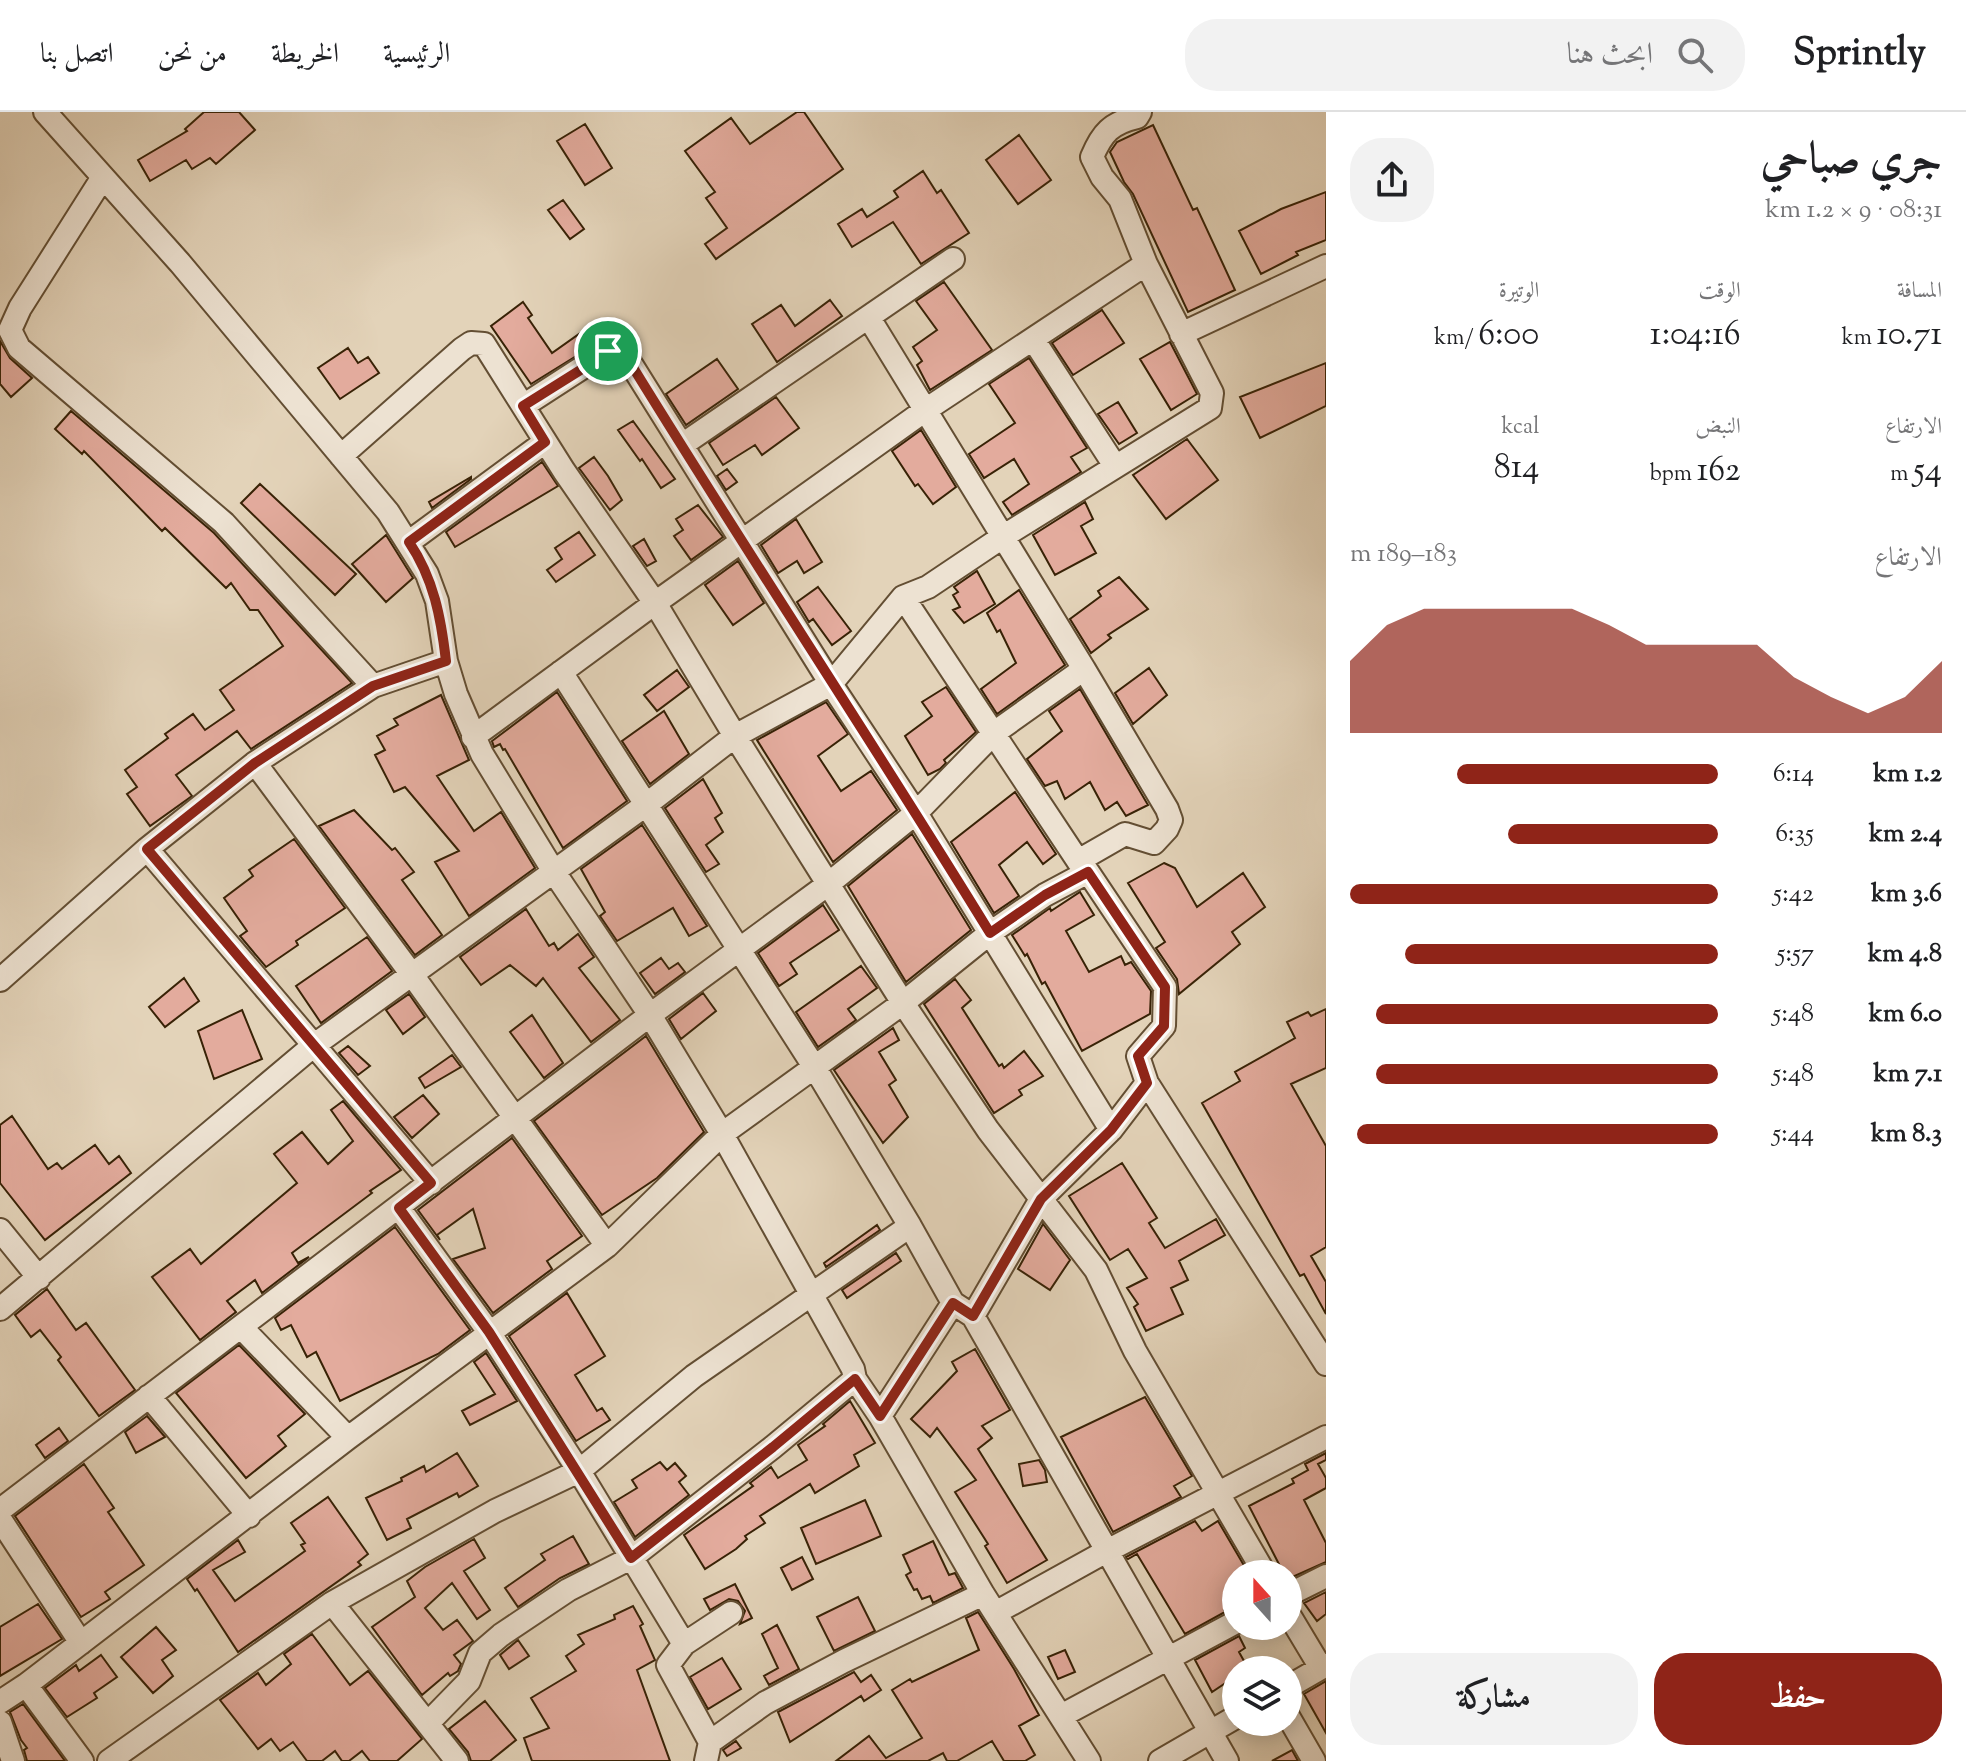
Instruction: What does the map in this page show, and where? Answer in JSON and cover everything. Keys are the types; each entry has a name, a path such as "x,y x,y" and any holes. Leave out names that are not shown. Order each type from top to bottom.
{"street":[{"path":"45,112 180,263 388,512 409,542 427,574 437,601 446,661 473,737 554,872 650,1015 722,1134 853,1369 855,1379 880,1416 989,1604 1089,1761"},
{"path":"0,1309 313,1046 413,976 735,736 831,684 903,597 928,587 1210,408 1212,393 1146,264 1120,199 1102,177 1092,157 1100,137 1121,121 1137,117 1140,112"},
{"path":"103,177 20,308 10,330 19,348 224,523 373,686"},
{"path":"682,445 953,259"},
{"path":"473,737 924,411 1146,264"},
{"path":"1181,334 1326,266"},
{"path":"0,1702 607,1246 722,1134 903,1003 990,933 1125,834 1154,843 1167,829 1171,820 1159,792 869,318"},
{"path":"1033,339 1115,466"},
{"path":"341,456 471,343 484,344 545,442 655,603 827,885 903,1003 947,1064 988,1130 1096,1270 1135,1351 1257,1560"},
{"path":"523,406 608,351 619,349 626,356 831,684 916,813 1111,1130"},
{"path":"409,542 545,442"},
{"path":"903,597 1165,987 1164,1026 1138,1056 1147,1083 1326,1364"},
{"path":"0,980 147,849 255,763 373,686 446,661"},
{"path":"0,1510 650,1015 827,885 916,813 994,733 1084,669"},
{"path":"561,672 815,1068 953,1303 973,1316 1227,1761"},
{"path":"255,763 607,1246"},
{"path":"147,849 431,1183"},
{"path":"973,1316 1041,1199 1111,1130 1147,1083"},
{"path":"399,1208 489,1332 579,1471 684,1644"},
{"path":"109,1761 332,1603 495,1511 579,1471 694,1376 910,1226"},
{"path":"0,1230 39,1278"},
{"path":"880,1416 953,1303"},
{"path":"242,1328 348,1438"},
{"path":"428,1723 469,1681 480,1653 568,1590 631,1558 855,1379"},
{"path":"149,1396 249,1516"},
{"path":"731,1613 684,1644 669,1662 669,1669 708,1752 765,1703 805,1682 1105,1552 1326,1437"},
{"path":"0,1519 81,1643"},
{"path":"1302,1588 1326,1576"},
{"path":"332,1603 457,1761"},
{"path":"1061,1716 1222,1629"},
{"path":"1302,1634 1324,1667 1302,1679"},
{"path":"26,1685 82,1761"},
{"path":"0,1722 13,1761"},
{"path":"1160,1761 1222,1725"},
{"path":"1300,1736 1314,1761"}],"building":[{"path":"204,112 239,112 255,130 216,164 210,158 192,169 186,160 150,181 138,160 187,131 185,129"},
{"path":"797,112 804,112 843,169 716,259 705,244 727,228 706,198 715,192 685,151 731,118 750,144"},
{"path":"585,124 612,168 585,185 557,141"},
{"path":"1153,125 1193,210 1197,208 1235,290 1188,312 1110,152 1117,142"},
{"path":"1019,135 1051,180 1018,204 986,160"},
{"path":"923,171 937,193 941,190 969,233 921,264 893,222 852,247 838,224 862,209 867,217 898,197 894,191"},
{"path":"1326,192 1326,240 1296,252 1298,255 1261,274 1239,231 1281,209"},
{"path":"563,200 584,229 570,239 548,210"},
{"path":"944,282 992,350 930,390 917,365 922,361 913,347 937,330 916,301"},
{"path":"830,300 842,316 777,362 752,324 781,305 795,326"},
{"path":"523,302 532,315 528,318 552,353 596,322 607,337 531,384 491,326"},
{"path":"1102,310 1124,343 1073,375 1052,343"},
{"path":"0,341 10,358 32,378 11,397 0,384"},
{"path":"1170,342 1197,394 1171,410 1140,359"},
{"path":"348,348 358,363 368,357 379,373 340,399 318,368"},
{"path":"1029,358 1087,448 1071,457 1081,472 1012,515 1003,502 1029,484 1014,459 984,478 969,454 1015,423 989,384"},
{"path":"717,359 738,389 686,425 666,394"},
{"path":"1326,363 1326,406 1260,438 1240,397"},
{"path":"776,397 799,428 762,455 755,445 723,465 709,443"},
{"path":"1118,402 1137,433 1119,444 1098,414"},
{"path":"71,411 214,533 352,683 251,749 237,731 176,775 192,796 150,826 127,794 137,787 125,770 168,738 165,734 193,714 205,730 234,710 220,690 283,646 258,610 250,610 231,583 226,588 165,528 162,531 84,451 82,454 55,429"},
{"path":"633,421 675,479 661,488 618,430"},
{"path":"921,430 956,487 933,504 918,484 915,486 892,451"},
{"path":"1187,439 1218,480 1166,519 1133,475"},
{"path":"594,457 622,500 610,510 579,468"},
{"path":"542,462 558,486 455,547 446,532"},
{"path":"727,469 737,482 726,490 717,476"},
{"path":"471,479 432,508 429,502"},
{"path":"260,484 356,574 335,595 241,503"},
{"path":"1085,502 1093,519 1081,526 1096,553 1055,575 1033,535"},
{"path":"698,505 723,537 691,560 674,536 683,530 676,519"},
{"path":"796,519 822,562 804,573 797,561 778,573 761,545"},
{"path":"579,532 595,555 556,582 547,570 562,559 555,548"},
{"path":"386,535 413,578 386,602 352,564"},
{"path":"644,539 656,561 647,566 633,546"},
{"path":"738,561 764,603 733,625 705,585"},
{"path":"977,571 995,604 964,623 953,610 960,607 953,595 958,592 954,587"},
{"path":"1119,577 1148,609 1108,635 1111,638 1091,653 1070,619 1101,596 1098,591"},
{"path":"818,587 851,631 832,645 813,619 809,622 797,602"},
{"path":"1019,590 1065,665 997,714 981,689 1016,663 1000,630 997,632 987,613"},
{"path":"1149,668 1167,695 1133,724 1115,693"},
{"path":"677,670 689,687 657,711 644,695"},
{"path":"946,687 976,732 944,760 946,763 940,769 928,775 905,736 932,716 922,702"},
{"path":"1080,689 1148,805 1126,816 1117,802 1105,810 1090,782 1065,799 1057,781 1045,786 1027,759 1062,731 1049,711"},
{"path":"557,692 627,801 563,848 505,749 500,744 494,747 492,741"},
{"path":"441,695 469,760 437,776 474,831 501,812 535,868 469,916 435,862 459,851 405,787 394,792 375,755 385,750 377,736 398,725 394,719"},
{"path":"826,702 848,734 818,756 841,791 871,771 897,810 833,862 757,740"},
{"path":"664,711 689,754 650,784 622,741"},
{"path":"703,779 722,813 715,818 723,832 706,845 719,864 706,872 665,808"},
{"path":"1015,792 1056,854 1043,864 1027,842 999,865 1019,896 994,913 951,842"},
{"path":"354,810 392,850 395,848 414,872 402,880 442,935 415,955 319,826"},
{"path":"642,825 707,926 689,936 673,908 617,941 600,916 605,912 581,869"},
{"path":"912,834 971,930 906,982 848,886"},
{"path":"294,839 345,908 296,941 298,945 266,967 240,936 247,931 224,898 253,876 249,870"},
{"path":"1164,863 1175,868 1197,907 1243,873 1265,907 1232,932 1240,944 1179,994 1177,979 1156,948 1165,942 1128,883"},
{"path":"1080,892 1094,915 1066,931 1089,972 1121,956 1125,965 1131,962 1151,991 1150,1014 1082,1051 1045,982 1042,984 1027,954 1025,956 1012,935 1050,908 1051,911"},
{"path":"823,905 839,930 790,963 797,974 779,986 758,953"},
{"path":"526,909 549,946 554,943 558,950 578,934 594,957 579,968 620,1020 591,1042 543,978 536,986 510,965 481,985 460,957"},
{"path":"367,937 392,971 321,1023 296,986"},
{"path":"661,958 669,969 678,963 685,972 655,994 640,973"},
{"path":"861,966 877,988 848,1009 856,1020 818,1047 796,1012"},
{"path":"184,978 199,1001 165,1027 149,1007"},
{"path":"955,979 971,1000 962,1008 999,1066 1002,1064 1004,1068 1024,1051 1043,1076 1019,1090 1022,1095 994,1113 924,1004"},
{"path":"703,993 716,1011 681,1039 669,1019"},
{"path":"409,994 425,1017 403,1034 386,1010"},
{"path":"1326,1009 1326,1068 1291,1084 1326,1146 1326,1247 1311,1256 1326,1282 1326,1314 1304,1274 1300,1276 1202,1103 1240,1081 1235,1072 1295,1038 1287,1022 1308,1012 1311,1016"},
{"path":"242,1010 262,1059 214,1079 198,1031"},
{"path":"532,1015 563,1063 544,1078 510,1032"},
{"path":"893,1028 899,1040 879,1052 896,1080 889,1085 908,1117 883,1143 834,1070"},
{"path":"646,1036 704,1132 657,1178 602,1215 534,1121"},
{"path":"348,1046 370,1066 358,1075 339,1053"},
{"path":"452,1055 461,1067 425,1088 419,1078"},
{"path":"423,1095 439,1114 412,1138 394,1117"},
{"path":"343,1101 401,1170 292,1253 298,1263 309,1257 262,1293 255,1280 227,1301 236,1312 200,1340 152,1277 190,1249 201,1264 297,1183 274,1154 302,1132 328,1164 353,1141 331,1110"},
{"path":"12,1116 48,1169 57,1163 62,1169 95,1145 109,1164 119,1156 131,1173 45,1240 0,1183 0,1125"},
{"path":"512,1138 582,1236 547,1261 552,1269 493,1313 453,1259 485,1248 473,1209 437,1235 440,1240 418,1210"},
{"path":"1122,1163 1157,1218 1149,1223 1165,1248 1216,1219 1225,1235 1179,1261 1188,1280 1171,1288 1183,1314 1146,1331 1134,1307 1138,1304 1127,1288 1147,1278 1128,1249 1110,1260 1069,1196"},
{"path":"1043,1224 1070,1260 1050,1290 1018,1269"},
{"path":"877,1225 880,1230 826,1267 824,1263"},
{"path":"395,1227 470,1330 438,1354 340,1401 316,1352 307,1357 291,1325 281,1330 275,1318"},
{"path":"896,1253 901,1261 847,1298 842,1290"},
{"path":"47,1289 76,1330 86,1323 135,1390 99,1416 40,1330 31,1337 15,1315"},
{"path":"567,1293 605,1356 575,1375 597,1411 602,1408 610,1420 576,1441 509,1336"},
{"path":"239,1345 305,1414 278,1436 286,1446 246,1478 176,1393"},
{"path":"975,1349 1010,1410 982,1426 992,1438 978,1449 1047,1560 1007,1583 985,1546 988,1544 955,1492 976,1480 937,1428 930,1437 911,1419 957,1371 952,1362"},
{"path":"486,1353 517,1401 470,1425 462,1411 495,1394 474,1362"},
{"path":"1145,1397 1192,1476 1174,1486 1181,1497 1113,1532 1061,1437"},
{"path":"850,1401 875,1443 854,1455 859,1466 815,1493 810,1484 760,1516 765,1523 745,1536 747,1539 736,1549 705,1569 684,1535 753,1486 750,1483 771,1467 778,1478 807,1460 798,1445 825,1426 823,1424"},
{"path":"147,1416 165,1437 136,1453 125,1432"},
{"path":"59,1428 68,1441 45,1458 36,1445"},
{"path":"457,1453 478,1486 459,1497 457,1493 407,1519 411,1528 387,1540 366,1498 402,1481 401,1478 424,1466 426,1472"},
{"path":"1326,1453 1326,1460 1318,1464 1326,1478 1326,1488 1304,1500 1326,1543 1326,1562 1302,1573 1302,1560 1277,1560 1249,1506 1294,1483 1292,1479 1308,1470 1305,1464"},
{"path":"1039,1460 1047,1482 1023,1486 1019,1464"},
{"path":"660,1462 667,1470 675,1463 686,1476 679,1482 689,1495 635,1537 614,1502 637,1488 632,1480"},
{"path":"84,1464 114,1508 108,1512 144,1565 105,1592 110,1599 81,1617 15,1516"},
{"path":"328,1497 368,1554 358,1562 361,1565 238,1652 197,1589 195,1591 187,1579 238,1540 245,1552 213,1570 235,1601 305,1551 301,1545 305,1543 291,1523"},
{"path":"865,1500 881,1536 816,1564 801,1528"},
{"path":"1195,1521 1202,1531 1218,1521 1241,1560 1222,1560 1222,1614 1185,1634 1137,1554 1128,1559 1126,1557"},
{"path":"573,1536 589,1564 560,1578 518,1607 505,1588 545,1560 541,1554"},
{"path":"474,1539 485,1558 464,1571 490,1610 477,1619 452,1583 425,1608 443,1630 457,1620 473,1641 454,1655 461,1664 458,1671 450,1676 448,1673 422,1695 372,1627 415,1597 407,1581"},
{"path":"933,1541 949,1575 955,1573 963,1588 933,1603 930,1596 922,1599 917,1589 914,1590 906,1575 911,1572 903,1555"},
{"path":"802,1557 813,1579 792,1590 781,1568"},
{"path":"735,1584 752,1618 740,1624 745,1611 738,1601 729,1599 710,1610 704,1599"},
{"path":"1326,1592 1326,1614 1317,1621 1304,1603"},
{"path":"858,1597 875,1631 834,1651 817,1617"},
{"path":"38,1604 62,1639 0,1676 0,1627"},
{"path":"633,1606 643,1624 640,1626 655,1660 637,1670 670,1761 532,1761 524,1738 549,1728 531,1698 576,1671 566,1656 584,1644 578,1635 615,1619 614,1615"},
{"path":"978,1612 1039,1715 1019,1726 1035,1755 1025,1761 1004,1761 992,1741 957,1761 947,1761 943,1753 928,1761 836,1761 869,1736 886,1758 922,1738 892,1690 910,1679 912,1682 979,1650 966,1618"},
{"path":"777,1625 799,1669 769,1685 764,1676 778,1668 762,1634"},
{"path":"156,1627 176,1650 162,1660 173,1676 153,1693 121,1657"},
{"path":"312,1634 350,1685 368,1671 422,1739 397,1761 370,1761 362,1751 349,1761 342,1761 335,1751 322,1761 307,1761 293,1742 280,1751 271,1739 258,1749 220,1700 258,1673 266,1685 291,1664 284,1654"},
{"path":"518,1640 529,1656 509,1669 500,1655"},
{"path":"1232,1640 1241,1640 1245,1648 1239,1652 1241,1656 1222,1656 1222,1685 1212,1692 1195,1660"},
{"path":"1065,1650 1075,1672 1058,1679 1048,1657"},
{"path":"101,1655 117,1677 94,1693 97,1698 67,1717 45,1688 76,1665 79,1671"},
{"path":"722,1658 741,1689 708,1709 690,1677"},
{"path":"854,1672 861,1682 871,1675 881,1690 864,1701 861,1696 790,1742 778,1712"},
{"path":"1326,1681 1326,1733 1304,1694"},
{"path":"485,1701 516,1740 490,1761 471,1761 468,1752 449,1729"},
{"path":"23,1704 65,1761 27,1761 24,1750 27,1748 10,1712"},
{"path":"736,1741 741,1748 727,1756 723,1750"},
{"path":"1292,1750 1298,1761 1272,1761"}],"route":[{"path":"619,349 626,356 990,933 1045,895 1088,872 1165,987 1164,1026 1138,1056 1147,1083 1111,1130 1041,1199 973,1316 953,1303 880,1416 855,1379 631,1558 489,1332 399,1208 431,1183 147,849 255,763 373,686 446,661 437,601 427,574 409,542 545,442 523,406 608,351 619,349"}]}
